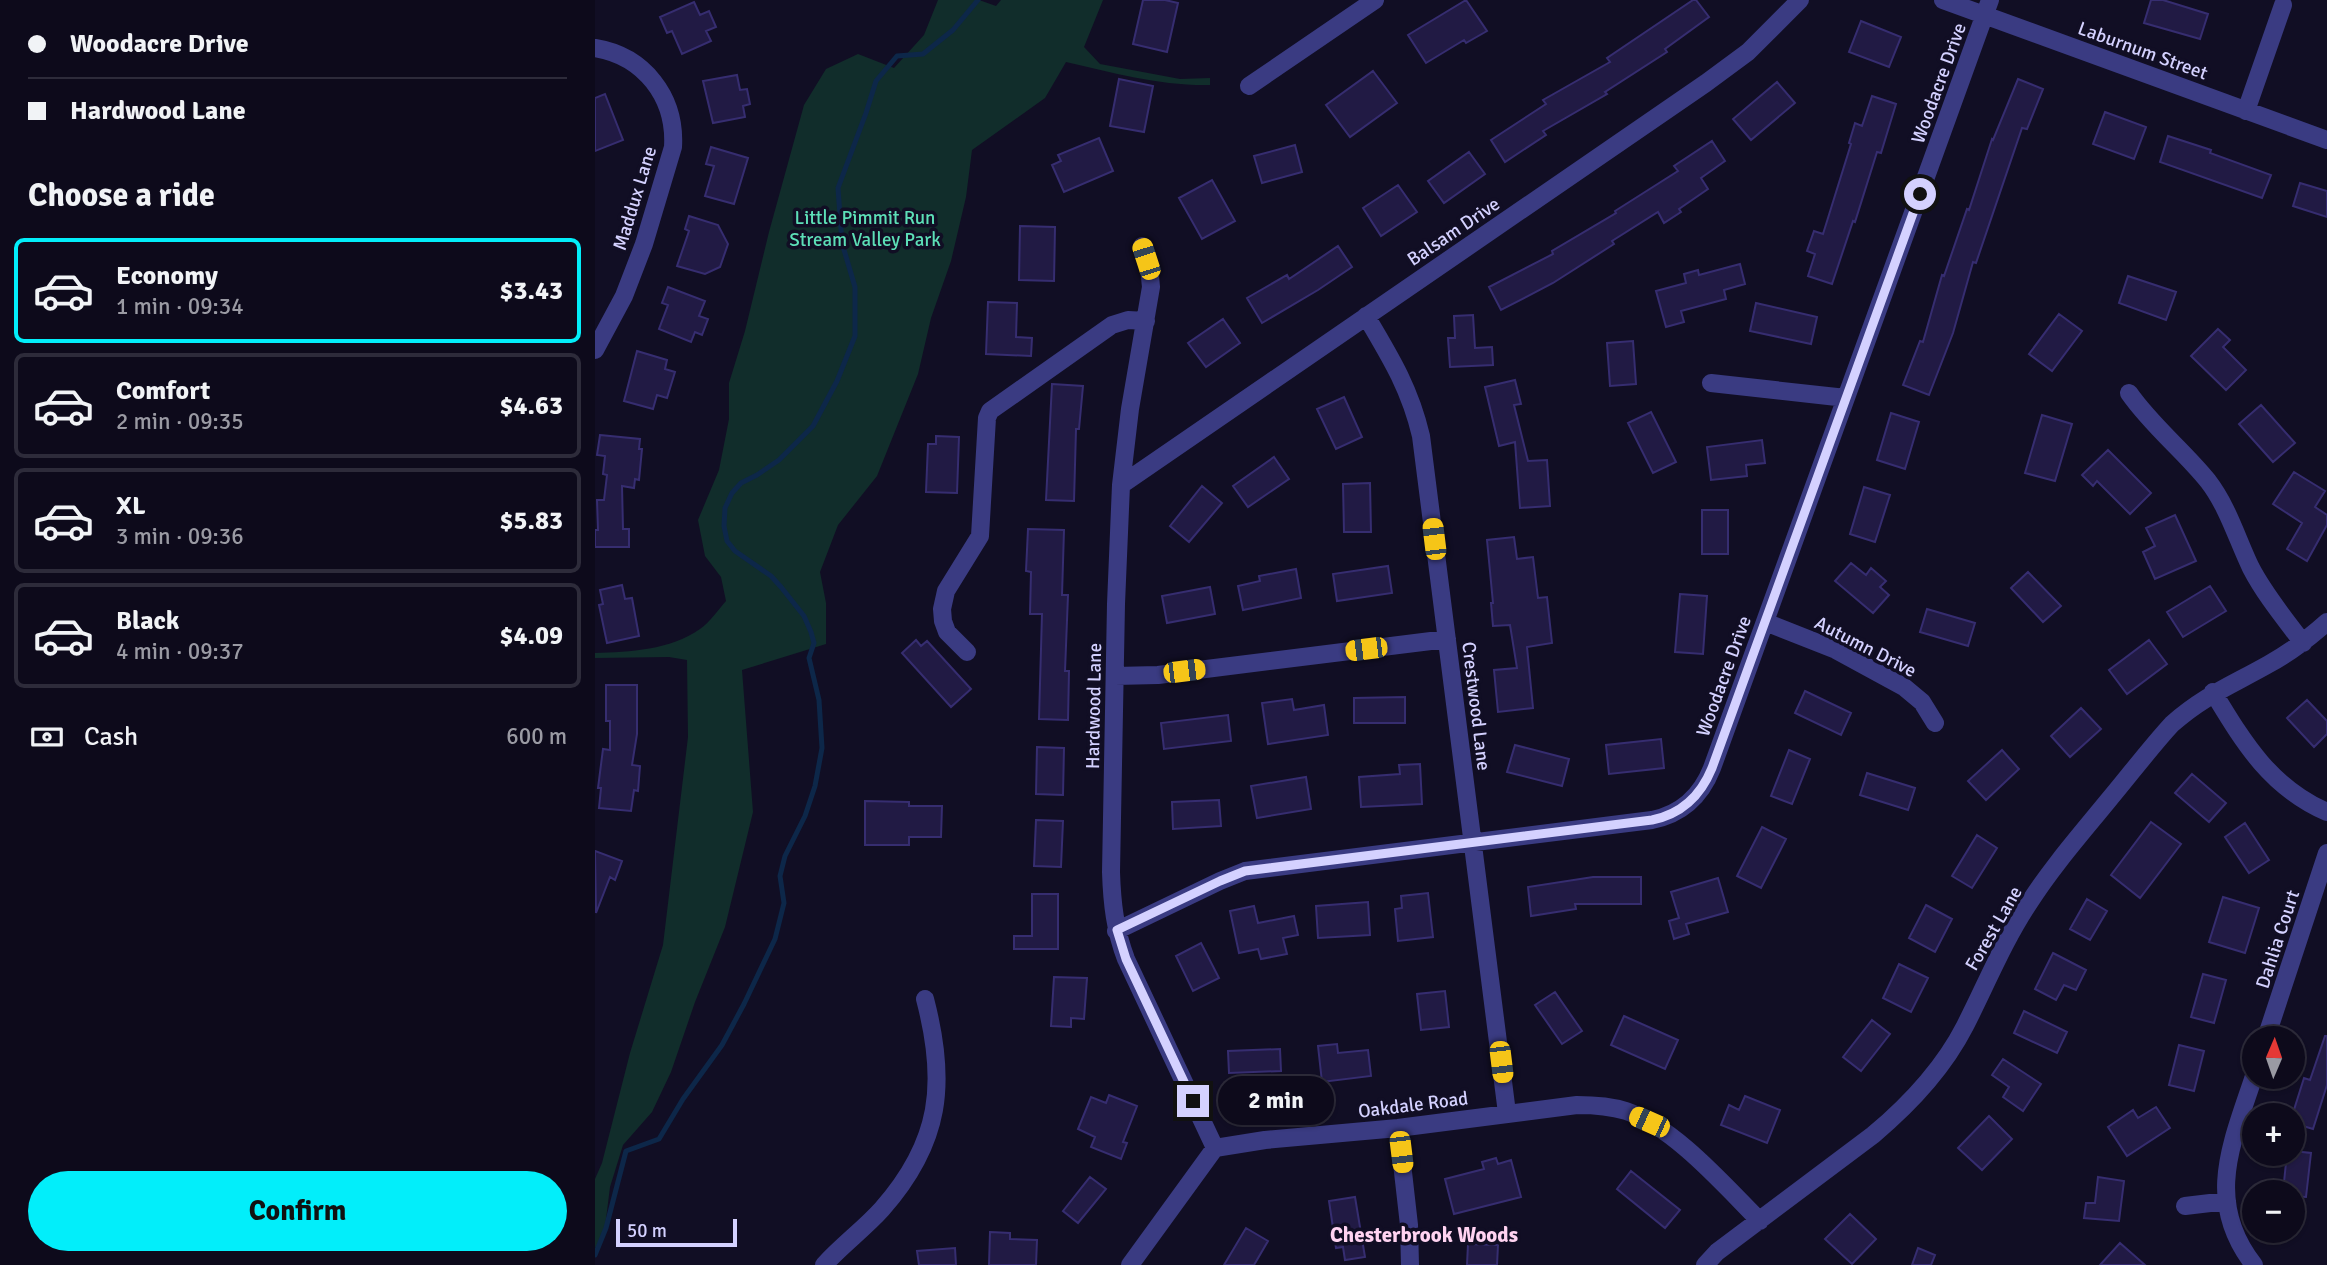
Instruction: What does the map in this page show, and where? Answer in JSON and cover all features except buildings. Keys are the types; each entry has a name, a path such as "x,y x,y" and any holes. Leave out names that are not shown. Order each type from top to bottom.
{"street":[{"path":"1249,86 1375,0"},
{"name":"Balsam Drive","path":"1121,485 1728,67 1800,0"},
{"name":"Laburnum Street","path":"1944,0 1987,7 2246,111 2327,139"},
{"path":"2246,111 2283,5"},
{"name":"Woodacre Drive","path":"1117,930 1245,871 1652,820 1671,815 1689,803 1702,788 1712,768 1987,7"},
{"name":"Maddux Lane","path":"595,47 631,60 647,73 661,91 670,112 673,134 673,147 644,244 624,296 595,350"},
{"name":"Hardwood Lane","path":"1142,246 1149,267 1151,287 1121,485 1112,904 1126,959 1215,1148"},
{"name":"Crestwood Lane","path":"1366,316 1401,376 1416,414 1425,464 1507,1114"},
{"path":"967,653 947,632 941,609 946,591 980,536 987,418 990,411 1112,325 1128,320 1146,321"},
{"path":"1711,383 1846,398"},
{"path":"2129,393 2146,417 2207,480 2222,502 2252,569 2269,598 2303,643"},
{"name":"Autumn Drive","path":"1765,622 1836,650 1904,687 1922,702 1935,723"},
{"name":"Forest Lane","path":"1705,1265 1717,1252 1873,1135 1924,1087 1965,1027 2011,933 2029,903 2061,859 2172,724 2190,707 2213,692 2270,664 2303,643 2327,622"},
{"path":"1115,676 1158,675 1447,639"},
{"path":"2213,692 2251,753 2271,775 2291,792 2327,812"},
{"name":"Dahlia Court","path":"2270,1026 2327,853"},
{"path":"824,1265 895,1193 926,1140 935,1112 938,1084 937,1056 925,999"},
{"path":"2250,1089 2228,1156 2225,1177 2227,1201 2236,1235 2254,1265"},
{"name":"Oakdale Road","path":"1215,1148 1577,1105 1602,1106 1626,1111 1669,1135 1760,1221"},
{"path":"1398,1128 1409,1225 1410,1265"},
{"path":"1130,1265 1215,1148"},
{"path":"2185,1206 2227,1201"}],"green space":[{"name":"Little Pimmit Run Stream Valley Park","path":"938,0 979,0 996,6 1001,0 1103,0 1084,47 1100,64 1180,79 1210,78 1210,85 1155,81 1066,62 1045,98 972,150 966,197 951,261 931,318 918,374 877,476 838,525 820,572 826,603 826,644 742,670 753,812 725,927 671,1072 652,1112 623,1145 610,1187 604,1235 595,1248 595,1179 602,1163 630,1053 663,945 688,737 687,660 669,657 595,658 595,653 636,651 676,641 704,626 726,601 721,577 705,556 698,520 719,470 729,419 729,383 804,105 826,69 858,54 894,68 924,35"}],"waterway":[{"path":"595,1255 606,1228 626,1151 659,1139 683,1099 722,1045 775,939 784,903 780,876 785,856 805,816 815,786 822,748 819,700 809,658 814,643 811,632 804,616 771,576 735,551 727,541 725,508 732,493 741,483 779,460 813,426 837,381 855,336 855,287 842,243 838,188 876,81 897,56 923,54 953,30 978,0"}],"district":[{"name":"Chesterbrook Woods","path":"1424,1235"}],"route":[{"path":"1193,1101 1126,959 1117,930 1245,871 1652,820 1671,815 1696,796 1712,768 1920,194"}]}
